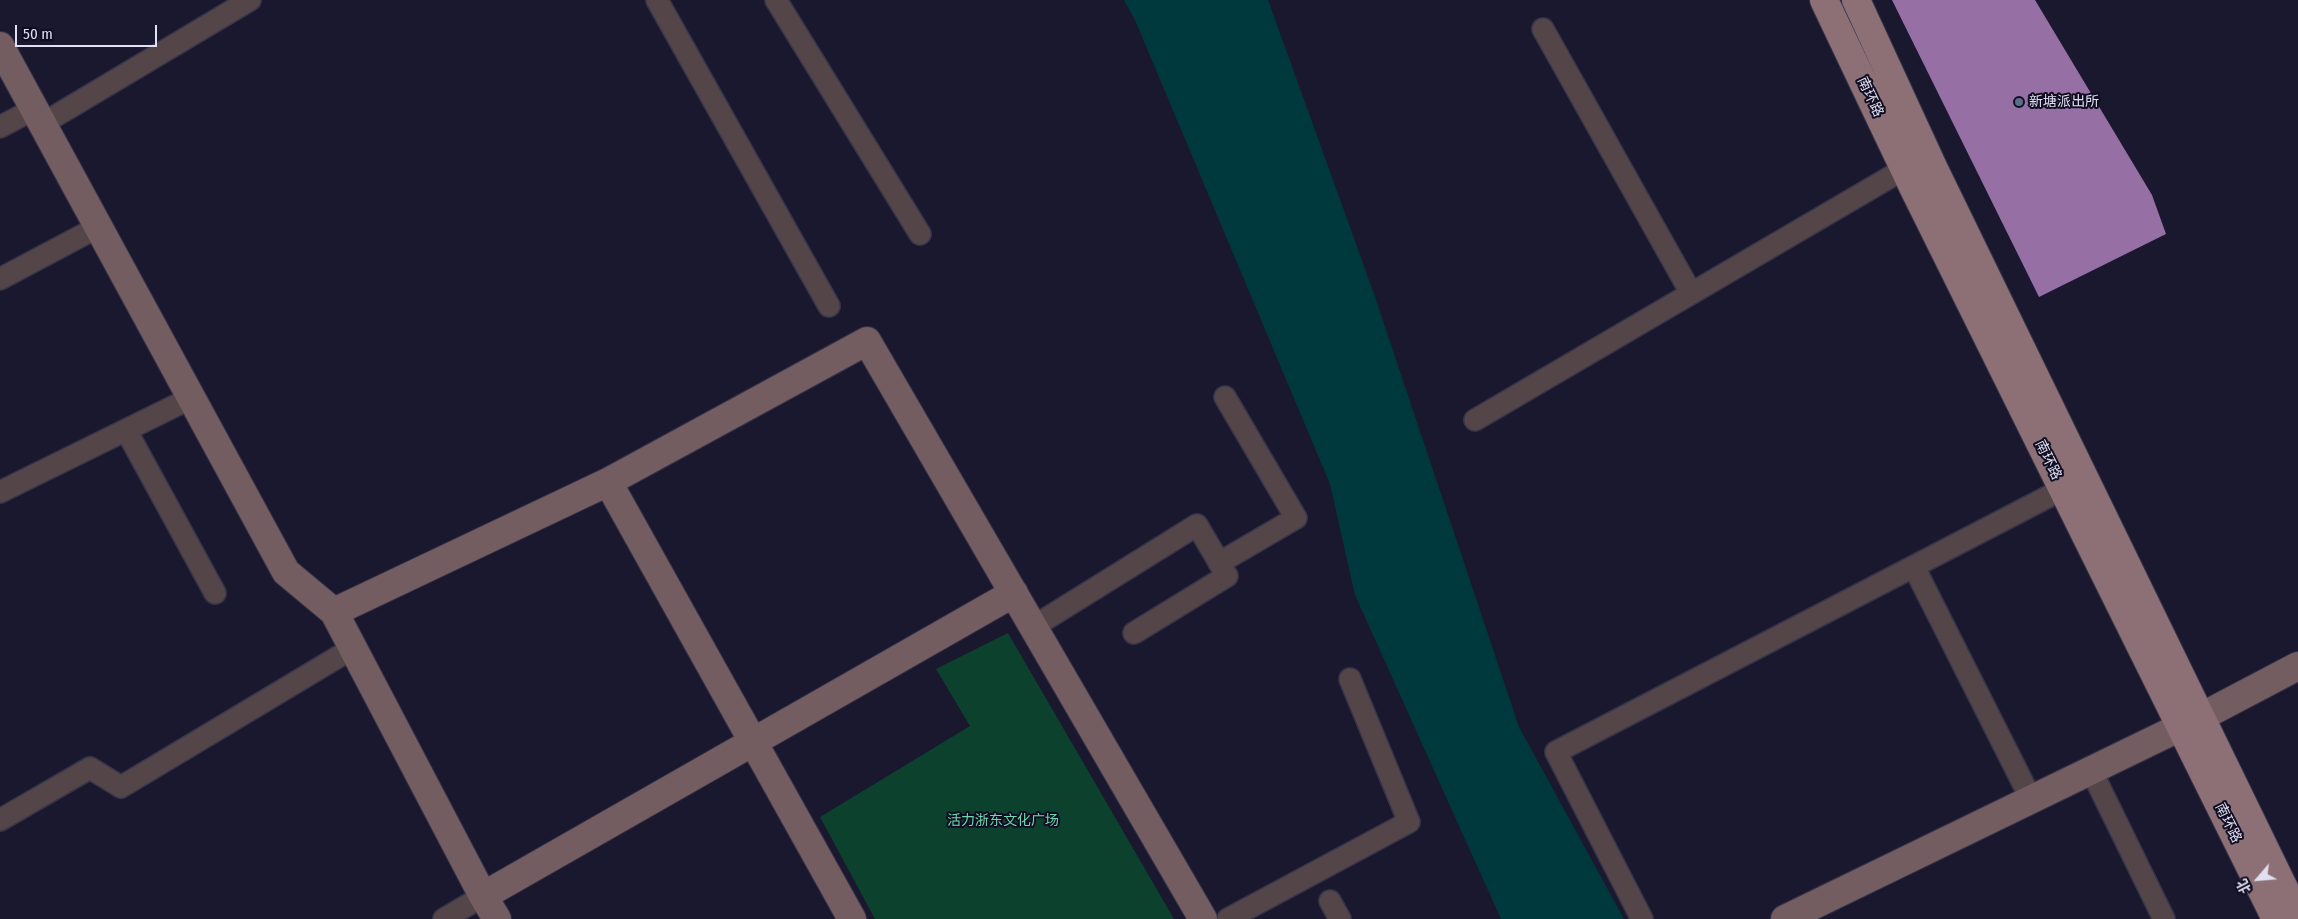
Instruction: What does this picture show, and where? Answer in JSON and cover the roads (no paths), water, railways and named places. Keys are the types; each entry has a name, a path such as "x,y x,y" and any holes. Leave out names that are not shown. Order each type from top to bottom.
{"main road":[{"name":"南环路","path":"1824,0 1904,169 2063,489 2298,917"},
{"name":"南环路","path":"1856,0 2191,722 2276,919"}],"street":[{"path":"0,127 38,116 250,0"},
{"path":"657,0 829,306"},
{"path":"776,0 920,234"},
{"path":"1543,29 1691,293"},
{"path":"0,46 286,572 334,612 483,896 497,919"},
{"path":"1475,420 1904,169"},
{"path":"0,279 98,227"},
{"path":"334,612 608,482 867,341 1203,919"},
{"path":"1219,563 1296,518 1225,396"},
{"path":"0,492 191,398"},
{"path":"126,430 215,593"},
{"path":"608,482 852,919"},
{"path":"1642,919 1556,752 2063,489"},
{"path":"1034,627 1197,525 1226,576 1134,633"},
{"path":"1914,566 2031,799"},
{"path":"444,919 1014,593"},
{"path":"0,820 90,768 121,787 353,648"},
{"path":"1786,919 2191,722 2298,666"},
{"path":"1228,919 1409,822 1350,679"},
{"path":"2092,770 2164,919"}],"place":[{"name":"新塘派出所","path":"2019,102"}],"park label":[{"name":"活力浙东文化广场","path":"1003,821"}]}
